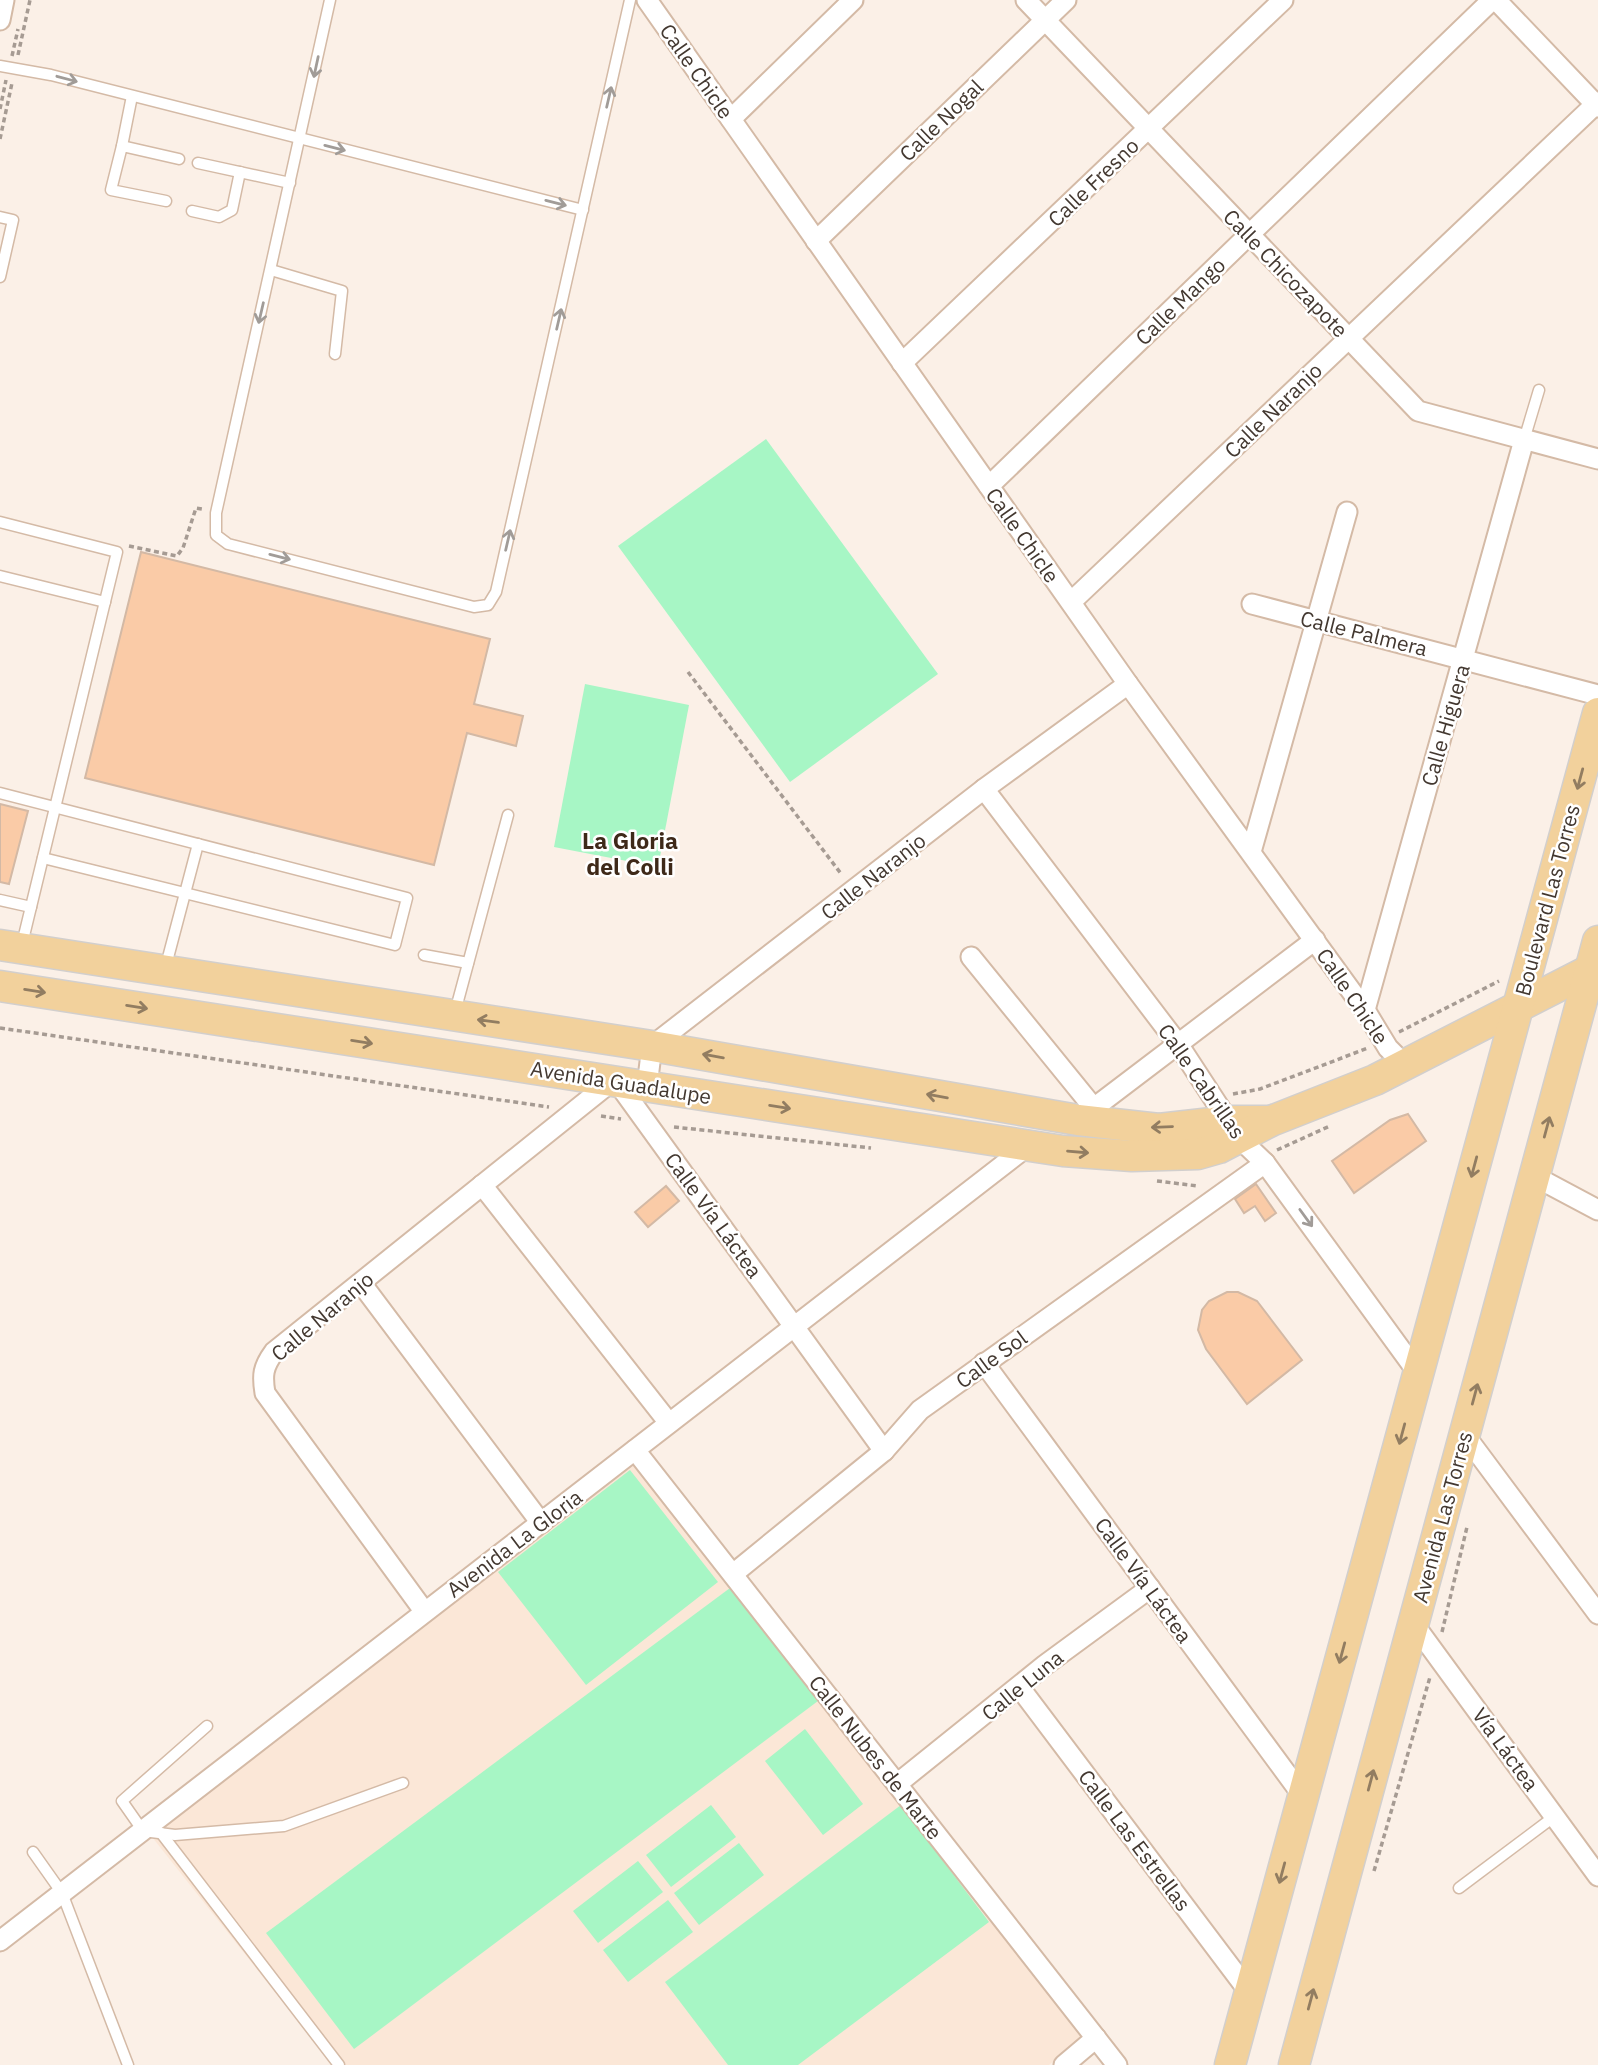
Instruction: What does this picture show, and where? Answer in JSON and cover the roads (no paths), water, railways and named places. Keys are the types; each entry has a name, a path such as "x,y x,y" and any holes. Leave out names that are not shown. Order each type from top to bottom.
{"main road":[{"name":"Boulevard Las Torres","path":"1518,1007 1598,713"},
{"path":"1228,1119 1271,1121 1346,1094 1590,970 1598,941"},
{"name":"Avenida Guadalupe","path":"11,946 1086,1114 1159,1129 1228,1119"},
{"name":"Avenida Las Torres","path":"1294,2065 1590,970"},
{"name":"Avenida Guadalupe","path":"0,986 1077,1152 1158,1156 1198,1154 1228,1119"},
{"path":"1230,2065 1518,1007"}],"street":[{"path":"0,20 4,0"},
{"name":"Calle Chicle","path":"647,0 1128,684 1315,940 1383,1040 1405,1065"},
{"path":"731,118 853,0"},
{"name":"Calle Chicozapote","path":"1026,0 1418,411 1598,459"},
{"name":"Calle Nogal","path":"816,241 1066,0"},
{"name":"Calle Fresno","path":"902,363 1283,0"},
{"path":"1494,0 1597,105"},
{"name":"Calle Mango","path":"989,486 1494,0"},
{"name":"Calle Naranjo","path":"1071,602 1597,105"},
{"name":"Calle Higuera","path":"1365,1010 1524,440"},
{"path":"1251,852 1347,512"},
{"name":"Calle Palmera","path":"1252,604 1598,695"},
{"name":"Calle Naranjo","path":"652,1046 984,789 1128,684"},
{"name":"Calle Cabrillas","path":"984,789 1178,1044 1228,1119 1265,1163 1418,1373"},
{"path":"971,957 1086,1114 1315,940"},
{"path":"647,1086 652,1046"},
{"name":"Calle Naranjo","path":"424,1611 265,1393 262,1374 265,1364 274,1352 615,1081"},
{"name":"Calle Vía Láctea","path":"615,1081 884,1451"},
{"name":"Avenida La Gloria","path":"0,1941 62,1893 152,1832 424,1611 1029,1145"},
{"name":"Calle Sol","path":"733,1574 884,1451 920,1410 1265,1163"},
{"path":"1534,1176 1598,1210"},
{"path":"482,1185 670,1423"},
{"path":"361,1283 541,1523"},
{"name":"Calle Vía Láctea","path":"984,1363 1303,1796"},
{"path":"1464,1434 1598,1613"},
{"name":"Calle Nubes de Marte","path":"635,1450 1117,2065"},
{"name":"Calle Luna","path":"897,1784 1020,1688 1045,1665 1150,1588"},
{"name":"Vía Láctea","path":"1413,1623 1598,1875"},
{"name":"Calle Las Estrellas","path":"1020,1688 1250,1993"},
{"path":"1064,2065 1096,2038"}],"lane":[{"path":"330,0 214,523 216,535 228,544 474,607 488,605 496,592 630,0"},
{"path":"0,66 51,75 583,210"},
{"path":"132,96 111,190 166,201"},
{"path":"122,146 179,159"},
{"path":"198,163 290,183"},
{"path":"192,211 219,217 232,210 240,172"},
{"path":"0,217 13,220 0,277"},
{"path":"271,270 342,291 335,354"},
{"path":"1524,440 1539,390"},
{"path":"0,522 117,552 31,907 11,946"},
{"path":"0,576 105,602"},
{"path":"0,793 407,898 395,945 43,858"},
{"path":"454,1016 508,815"},
{"path":"165,971 198,844"},
{"path":"0,900 31,907"},
{"path":"424,955 468,963"},
{"path":"207,1726 122,1801 152,1832 339,2065"},
{"path":"152,1832 175,1835 284,1826 403,1783"},
{"path":"1459,1888 1555,1816"},
{"path":"33,1853 62,1893 128,2065"}],"district":[{"name":"La Gloria del Colli","path":"630,853"}]}
